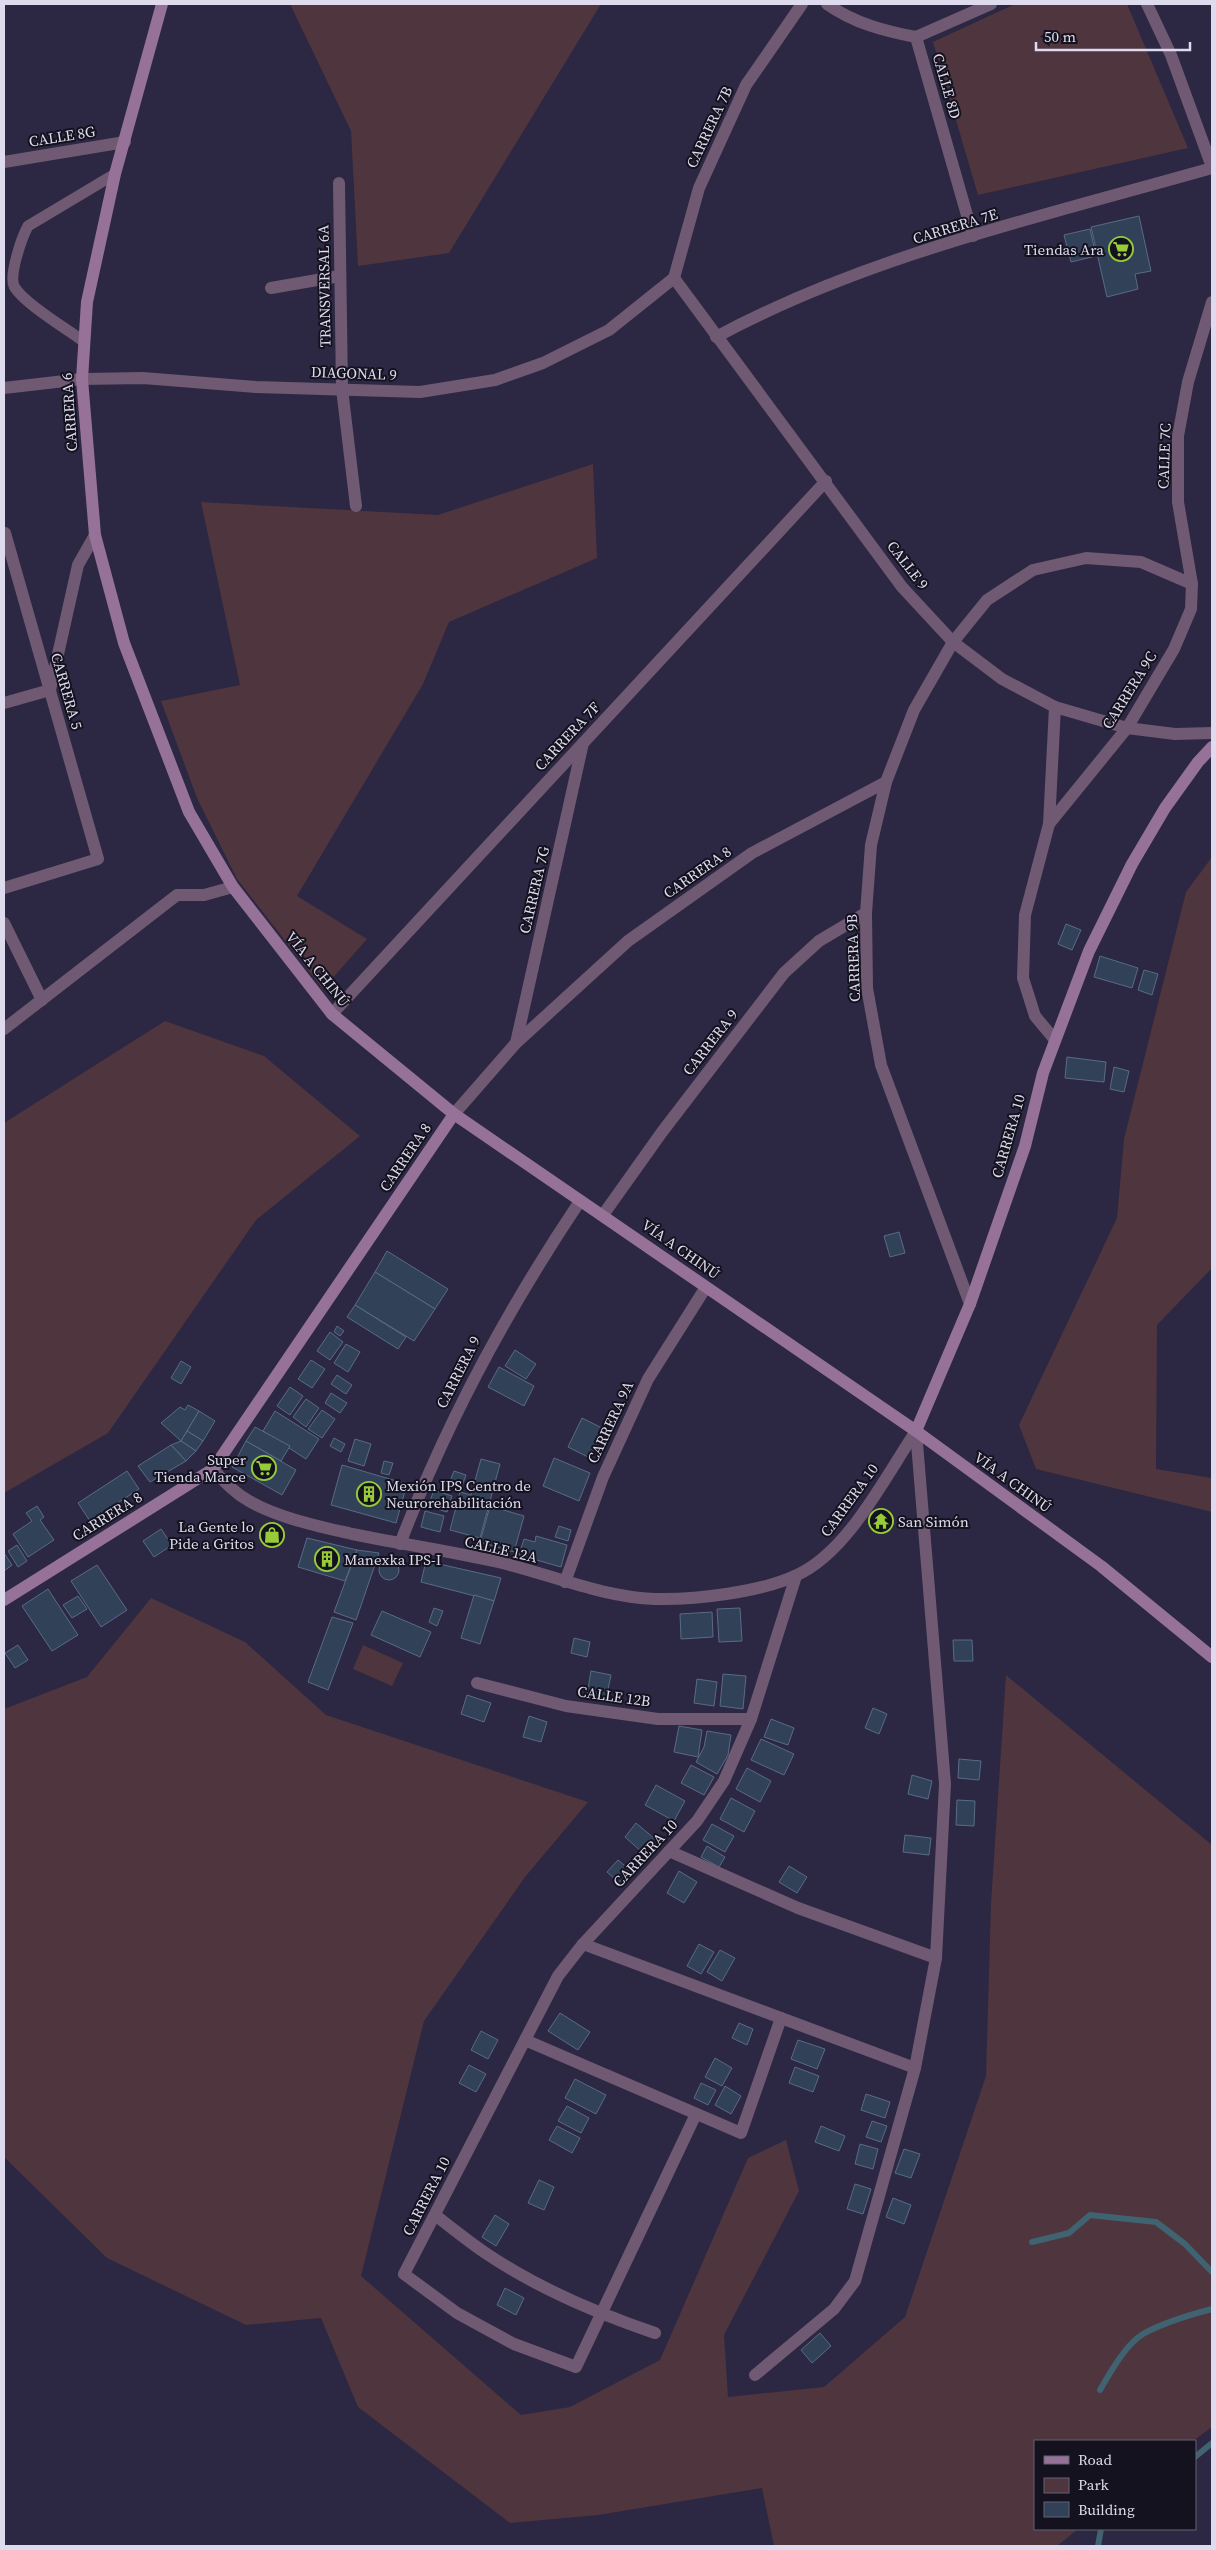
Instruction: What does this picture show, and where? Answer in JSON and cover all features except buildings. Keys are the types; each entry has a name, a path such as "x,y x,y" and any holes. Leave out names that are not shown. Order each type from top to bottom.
{"main road":[{"name":"CARRERA 6","path":"162,4 115,174 87,302 82,379 95,535 124,643 189,812"},
{"name":"CARRERA 10","path":"916,1431 970,1304 1025,1146 1043,1073 1089,951 1132,864 1166,808 1198,762 1212,747"},
{"name":"VÍA A CHINÚ","path":"189,812 233,888 332,1014 454,1114 916,1431 1101,1566 1212,1657"},
{"name":"CARRERA 8","path":"4,1600 213,1469 454,1114"}],"street":[{"name":"CARRERA 7B","path":"674,278 699,188 746,86 802,4"},
{"path":"827,4 842,14 878,30 916,37 991,4"},
{"path":"1147,4 1171,56 1212,168"},
{"name":"CALLE 8D","path":"916,37 973,236"},
{"name":"CALLE 8G","path":"4,162 125,142"},
{"name":"CARRERA 7E","path":"716,337 767,309 829,284 973,236 1212,168"},
{"name":"TRANSVERSAL 6A","path":"339,183 342,389 356,506"},
{"path":"271,288 340,276"},
{"name":"CALLE 9","path":"674,278 716,337 826,481 902,587 953,642 1002,679 1055,707 1127,728 1175,734 1212,733"},
{"name":"DIAGONAL 9","path":"4,388 82,379 143,378 256,387 420,392 495,380 543,363 609,330 674,278"},
{"name":"CALLE 7C","path":"1192,584 1178,502 1178,436 1188,382 1212,302"},
{"name":"CARRERA 7F","path":"332,1014 826,481"},
{"name":"CARRERA 5","path":"4,888 98,859 5,532"},
{"path":"4,703 50,690 78,565 95,535"},
{"path":"953,642 987,600 1033,570 1086,558 1141,562 1192,584"},
{"name":"CARRERA 9C","path":"1049,824 1127,728 1174,649 1191,609 1192,584"},
{"name":"CARRERA 9B","path":"953,642 914,710 886,782 871,845 866,913 867,988 881,1065 970,1304"},
{"name":"CARRERA 9C","path":"1055,707 1049,824 1025,915 1023,978 1035,1016 1056,1040"},
{"name":"CARRERA 7G","path":"516,1043 583,743"},
{"name":"CARRERA 8","path":"454,1114 516,1043 628,941 752,853 886,782"},
{"path":"4,1029 177,896 204,895 233,888"},
{"name":"CARRERA 9","path":"603,1215 662,1132 784,973 819,940 866,913"},
{"path":"4,923 42,1000"},
{"name":"CARRERA 9","path":"400,1544 428,1472 491,1344 534,1270 580,1201"},
{"name":"CARRERA 9A","path":"564,1582 603,1477 648,1379 706,1287"},
{"path":"755,2375 834,2309 855,2281 915,2068 936,1958 945,1784 916,1431"},
{"name":"CARRERA 10","path":"601,2314 576,2367 514,2344 457,2313 404,2274 558,1976 583,1944 697,1820 724,1781 751,1719 796,1576 821,1561 839,1544 916,1431"},
{"name":"CALLE 12A","path":"213,1469 230,1488 249,1501 318,1526 499,1563 564,1582 631,1596 673,1599 715,1596 796,1576"},
{"name":"CALLE 12B","path":"477,1683 566,1706 658,1719 751,1719"},
{"path":"669,1852 798,1908 936,1958"},
{"path":"583,1944 915,2068"},
{"path":"525,2040 741,2133 781,2018"},
{"path":"601,2314 696,2114"},
{"path":"435,2215 486,2254 542,2287 601,2314 655,2333"}],"lane":[{"path":"83,341 21,296 13,284 14,272 23,235 28,226 115,174"}],"green space":[{"path":"290,4 601,4 449,253 358,266 351,131"},
{"path":"1015,4 1127,4 1188,148 978,195 933,42"},
{"path":"593,464 597,558 449,622 423,684 297,896 367,939 323,989 237,879 197,798 161,701 240,685 201,502 438,515"},
{"path":"1212,857 1212,1268 1157,1325 1156,1469 1212,1478 1212,1512 1036,1469 1019,1425 1117,1218 1124,1139 1186,892"},
{"path":"165,1021 264,1056 360,1136 256,1220 108,1433 4,1493 4,1123"},
{"path":"151,1598 245,1642 326,1715 588,1802 525,1877 424,2021 361,2276 521,2415 570,2407 660,2360 748,2158 786,2140 799,2191 724,2335 728,2397 824,2387 905,2317 986,2076 991,1903 1006,1675 1212,1845 1212,2427 1194,2440 1034,2440 1034,2530 1077,2530 1057,2546 774,2546 762,2488 598,2515 510,2523 358,2407 321,2318 246,2325 107,2258 4,2157 4,1709 87,1677"},
{"path":"363,1645 403,1663 392,1686 353,1669"}],"waterway":[{"path":"1032,2242 1069,2233 1090,2215 1156,2222 1185,2244 1212,2272"},
{"path":"1100,2390 1124,2352 1136,2339 1168,2322 1212,2309"},
{"path":"1196,2456 1212,2443"},
{"path":"1098,2546 1101,2530"}],"place":[{"name":"Tiendas Ara","path":"1121,249"},
{"name":"Super Tienda Marce","path":"264,1468"},
{"name":"Mexión IPS Centro de Neurorehabilitación","path":"369,1494"},
{"name":"San Simón","path":"881,1521"},
{"name":"La Gente lo Pide a Gritos","path":"272,1535"},
{"name":"Manexka IPS-I","path":"327,1559"}]}
